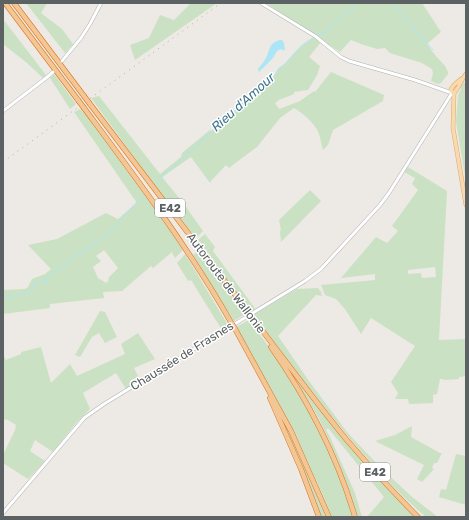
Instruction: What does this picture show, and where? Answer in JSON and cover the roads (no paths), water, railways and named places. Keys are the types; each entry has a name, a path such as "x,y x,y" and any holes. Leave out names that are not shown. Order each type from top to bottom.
{"highway":[{"name":"Autoroute de Wallonie","path":"5,3 146,191 176,234 209,286 233,325 291,431 329,517"},
{"name":"Autoroute de Wallonie","path":"14,3 250,315 346,439 418,517"},
{"path":"262,330 267,341 302,395 320,428 338,466 355,517"},
{"path":"265,384 301,469 319,517"},
{"path":"404,503 423,517"}],"main road":[{"path":"62,62 87,29 101,3"},
{"path":"261,3 309,33 341,57 349,61 446,90 453,90"},
{"path":"3,111 53,72"},
{"path":"466,74 453,90 454,128 466,205"},
{"name":"Chaussée de Frasnes","path":"3,513 88,415 319,271 373,214 453,90"},
{"path":"444,105 449,102 454,104"}],"water":[{"path":"280,40 284,43 285,50 281,49 277,51 273,58 259,72 258,69 265,59 270,47 276,41"}],"waterway":[{"name":"Rieu d'Amour","path":"316,35 325,33 329,30 331,25 351,9 354,3"},
{"path":"391,3 433,50"},
{"name":"Rieu d'Amour","path":"155,184 245,101 249,94 273,78 279,68 284,65 302,45 313,38"},
{"name":"Rieu d'Amour","path":"3,295 5,295 8,299 32,291 33,285 39,281 46,283 47,277 113,229 125,214 145,194"}],"railway":[{"path":"3,162 221,3"}]}
